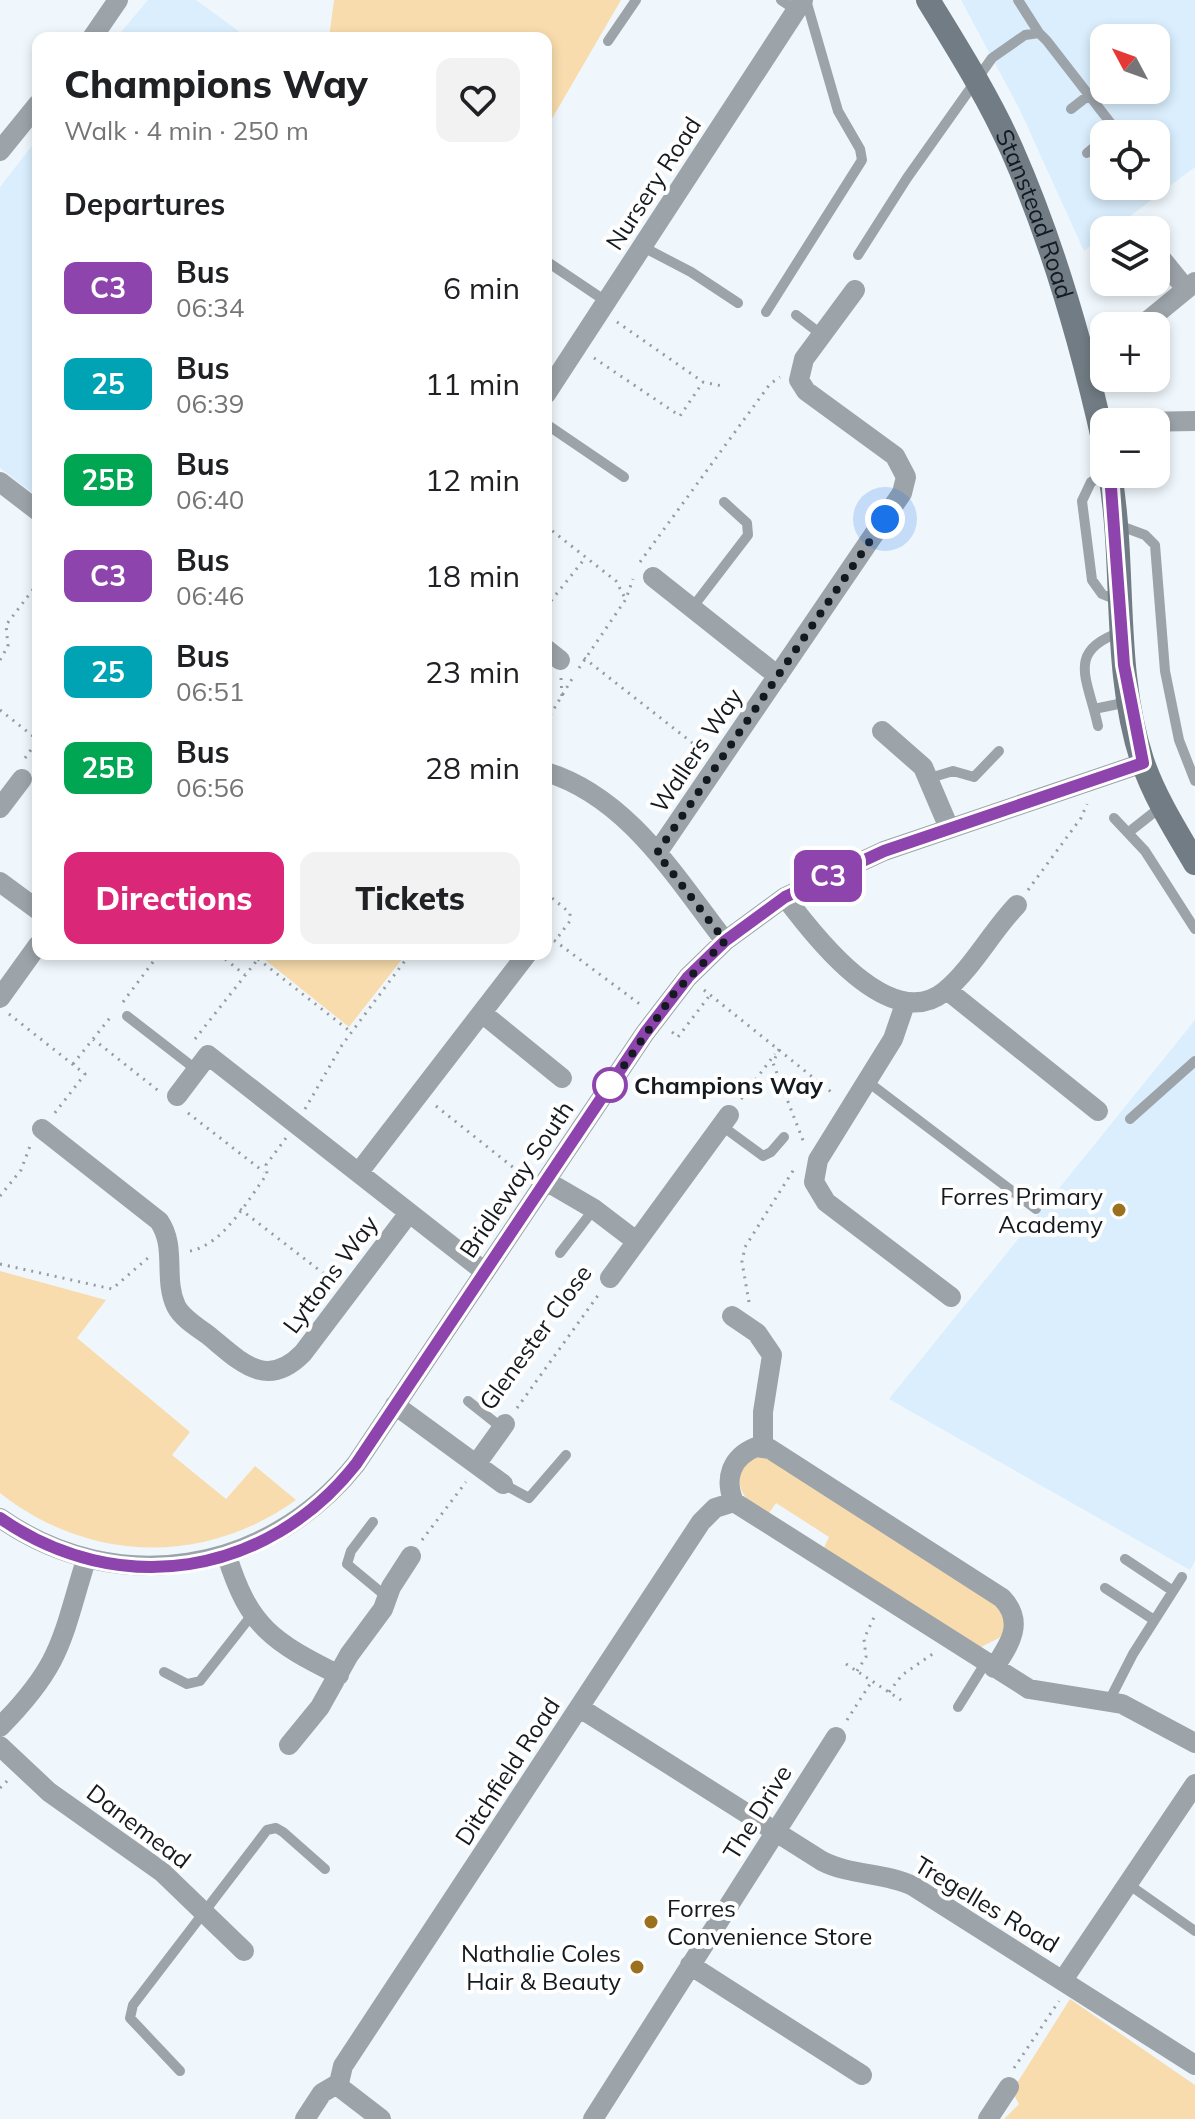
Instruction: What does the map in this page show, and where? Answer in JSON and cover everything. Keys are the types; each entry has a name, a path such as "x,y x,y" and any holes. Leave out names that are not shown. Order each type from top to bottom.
{"street":[{"path":"96,32 118,0"},
{"name":"Stanstead Road","path":"928,0 976,81 1012,151 1070,316 1096,408"},
{"name":"Nursery Road","path":"552,385 797,3"},
{"path":"0,151 32,111"},
{"path":"1158,312 1190,285 1170,266"},
{"path":"798,373 855,290"},
{"name":"Wallers Way","path":"657,853 902,493 906,477 895,456 806,391 798,373"},
{"path":"1170,421 1195,421"},
{"path":"0,482 32,506"},
{"path":"1110,488 1116,525 1121,632 1129,702 1143,763 1162,805 1195,863"},
{"path":"642,571 778,676"},
{"path":"882,731 919,762 930,778 949,828"},
{"name":"Bridleway South","path":"0,1518 29,1536 86,1560 164,1567 227,1556 274,1536 318,1504 356,1464 645,1033 688,977 725,941 785,897 849,865 1143,763"},
{"path":"0,808 28,773"},
{"path":"552,775 584,789 618,813 657,853 725,941"},
{"path":"0,882 32,906"},
{"path":"785,897 831,954 867,982 905,1004 931,1000 947,990 1017,905"},
{"path":"0,998 32,953"},
{"path":"359,1172 522,960"},
{"path":"947,990 1098,1111"},
{"path":"905,1004 893,1039 818,1160 813,1175 817,1190 826,1202 951,1297"},
{"path":"482,1013 562,1078"},
{"path":"177,1096 208,1055 485,1272"},
{"name":"Glenester Close","path":"610,1278 725,1120"},
{"path":"42,1129 143,1206 159,1221 170,1248"},
{"path":"544,1185 594,1209 636,1241"},
{"name":"Lyttons Way","path":"170,1248 173,1294 179,1311 243,1364 259,1371 273,1371 296,1361 409,1213"},
{"path":"732,1316 757,1333 772,1355 763,1412 763,1445"},
{"path":"395,1405 503,1484"},
{"name":"Glenester Close","path":"478,1464 504,1426"},
{"path":"763,1445 748,1450 734,1464 728,1485 734,1502 990,1665 1040,1693 1109,1701 1149,1715 1195,1743"},
{"path":"763,1445 1002,1598 1011,1607 1015,1626 1013,1638 990,1665"},
{"name":"Ditchfield Road","path":"305,2119 322,2093 339,2083 348,2058 701,1522 715,1508 734,1502"},
{"path":"227,1556 238,1594 251,1616 301,1656 339,1675"},
{"path":"289,1745 320,1707 411,1556"},
{"path":"0,1727 36,1688 60,1651 86,1560"},
{"name":"Tregelles Road","path":"580,1708 775,1832 843,1871 890,1877 913,1886 1195,2065"},
{"name":"The Drive","path":"593,2119 836,1737"},
{"name":"Danemead","path":"0,1746 49,1792 149,1861 244,1951"},
{"path":"1066,1982 1195,1784"},
{"path":"690,1965 862,2075"},
{"path":"339,2083 348,2096 381,2119"},
{"path":"988,2119 1009,2087"}],"lane":[{"path":"608,41 636,0"},
{"path":"1018,0 1039,33 1108,120"},
{"path":"766,312 862,160 860,149 838,111 797,3"},
{"path":"858,255 907,178 992,58 1025,35 1039,33"},
{"path":"1071,109 1089,95"},
{"path":"643,247 691,272 738,303"},
{"path":"552,266 604,307"},
{"path":"796,315 822,335"},
{"path":"552,428 624,477"},
{"path":"1090,484 1082,501 1092,580 1102,594 1119,601"},
{"path":"692,608 748,535 747,523 724,502"},
{"path":"1116,525 1145,535 1155,545 1165,671 1179,740 1195,781"},
{"path":"1098,726 1085,666 1086,653 1094,643 1121,632"},
{"path":"1094,709 1129,702"},
{"path":"930,778 953,771 974,777 999,751"},
{"path":"1129,832 1162,805"},
{"path":"1114,818 1129,832 1195,929"},
{"path":"1183,909 1195,901"},
{"path":"127,1016 198,1071"},
{"path":"1130,1119 1195,1061"},
{"path":"868,1082 1036,1209"},
{"path":"725,1120 763,1156 776,1148 784,1137"},
{"path":"560,1253 594,1209"},
{"path":"468,1401 504,1426"},
{"path":"503,1484 529,1498 566,1455"},
{"path":"373,1522 351,1551 347,1564 388,1598"},
{"path":"1125,1559 1173,1591"},
{"path":"1109,1701 1182,1577"},
{"path":"1105,1588 1154,1620"},
{"path":"164,1672 187,1684 200,1681 251,1616"},
{"path":"958,1707 990,1665"},
{"path":"180,2071 130,2014 203,1911 263,1833 272,1828 283,1832 325,1869"},
{"path":"1128,1884 1195,1931"}],"path":[{"path":"604,307 703,382 722,386"},
{"path":"578,346 680,416 703,382"},
{"path":"552,712 584,658 770,384 798,373"},
{"path":"552,530 616,581 626,599"},
{"path":"552,599 586,556"},
{"path":"0,660 8,646 6,625 32,591"},
{"path":"584,658 718,763"},
{"path":"0,710 32,735"},
{"path":"28,773 24,760 32,749"},
{"path":"1017,905 1086,811 1087,800 1082,783"},
{"path":"552,898 570,913 570,921 555,941"},
{"path":"552,940 644,1008"},
{"path":"226,960 245,975"},
{"path":"181,1058 257,960"},
{"path":"259,960 351,1032"},
{"path":"0,1264 112,1289 170,1248 211,1244 267,1174 264,1172 269,1159 297,1124 351,1032 405,960"},
{"path":"688,977 852,1107"},
{"path":"669,1029 678,1037 710,995"},
{"path":"0,1006 85,1074"},
{"path":"725,1120 779,1049"},
{"path":"779,1049 775,1069 807,1149"},
{"path":"420,1093 544,1185"},
{"path":"757,1333 745,1287 743,1255 748,1240 799,1161"},
{"path":"240,1209 349,1293"},
{"name":"Glenester Close","path":"504,1426 610,1278"},
{"path":"411,1556 478,1464"},
{"path":"857,1671 866,1657 866,1634 885,1596"},
{"path":"889,1692 902,1675 928,1659 949,1638"},
{"path":"846,1664 901,1700"},
{"path":"836,1737 872,1681"},
{"path":"1009,2087 1012,2071 1066,1982"}],"shaded area":[{"path":"148,0 196,0 240,32 121,32"},
{"path":"334,0 621,0 552,119 552,32 330,32"},
{"path":"961,0 1195,0 1195,167 1170,186 1170,120 1090,120 1090,200 1152,200 1130,216 1090,216 1090,246 1084,251 1019,108"},
{"path":"32,146 32,492 0,468 0,187"},
{"path":"265,960 401,960 349,1027"},
{"name":"Forres Primary Academy","path":"1195,1020 1195,1561 1190,1570 889,1399"},
{"path":"0,1271 106,1300 77,1338 190,1432 172,1455 226,1499 255,1466 296,1500 261,1522 223,1537 185,1545 147,1548 109,1543 71,1533 34,1516 0,1493"},
{"path":"759,1456 779,1463 780,1467 997,1606 1005,1613 1006,1629 999,1638 981,1647 823,1550 829,1537 776,1503 767,1516 748,1500 740,1481 744,1464"},
{"path":"1070,1999 1195,2085 1195,2119 1004,2119 1019,2104 1012,2091"}],"bus line":[{"name":"C3","path":"0,1518 61,1551 86,1560 131,1566 164,1567 207,1561 243,1550 285,1529 312,1510 356,1464 645,1033 688,977 725,941 785,897 849,865 1143,763 1124,665 1112,488"}],"place":[{"name":"Champions Way","path":"610,1085"},
{"name":"Forres Primary Academy","path":"1119,1210"},
{"name":"Forres Convenience Store","path":"651,1922"},
{"name":"Nathalie Coles Hair & Beauty","path":"637,1967"}],"route":[{"path":"610,1085 605,1093 675,992 725,941 657,853 885,519"}]}
